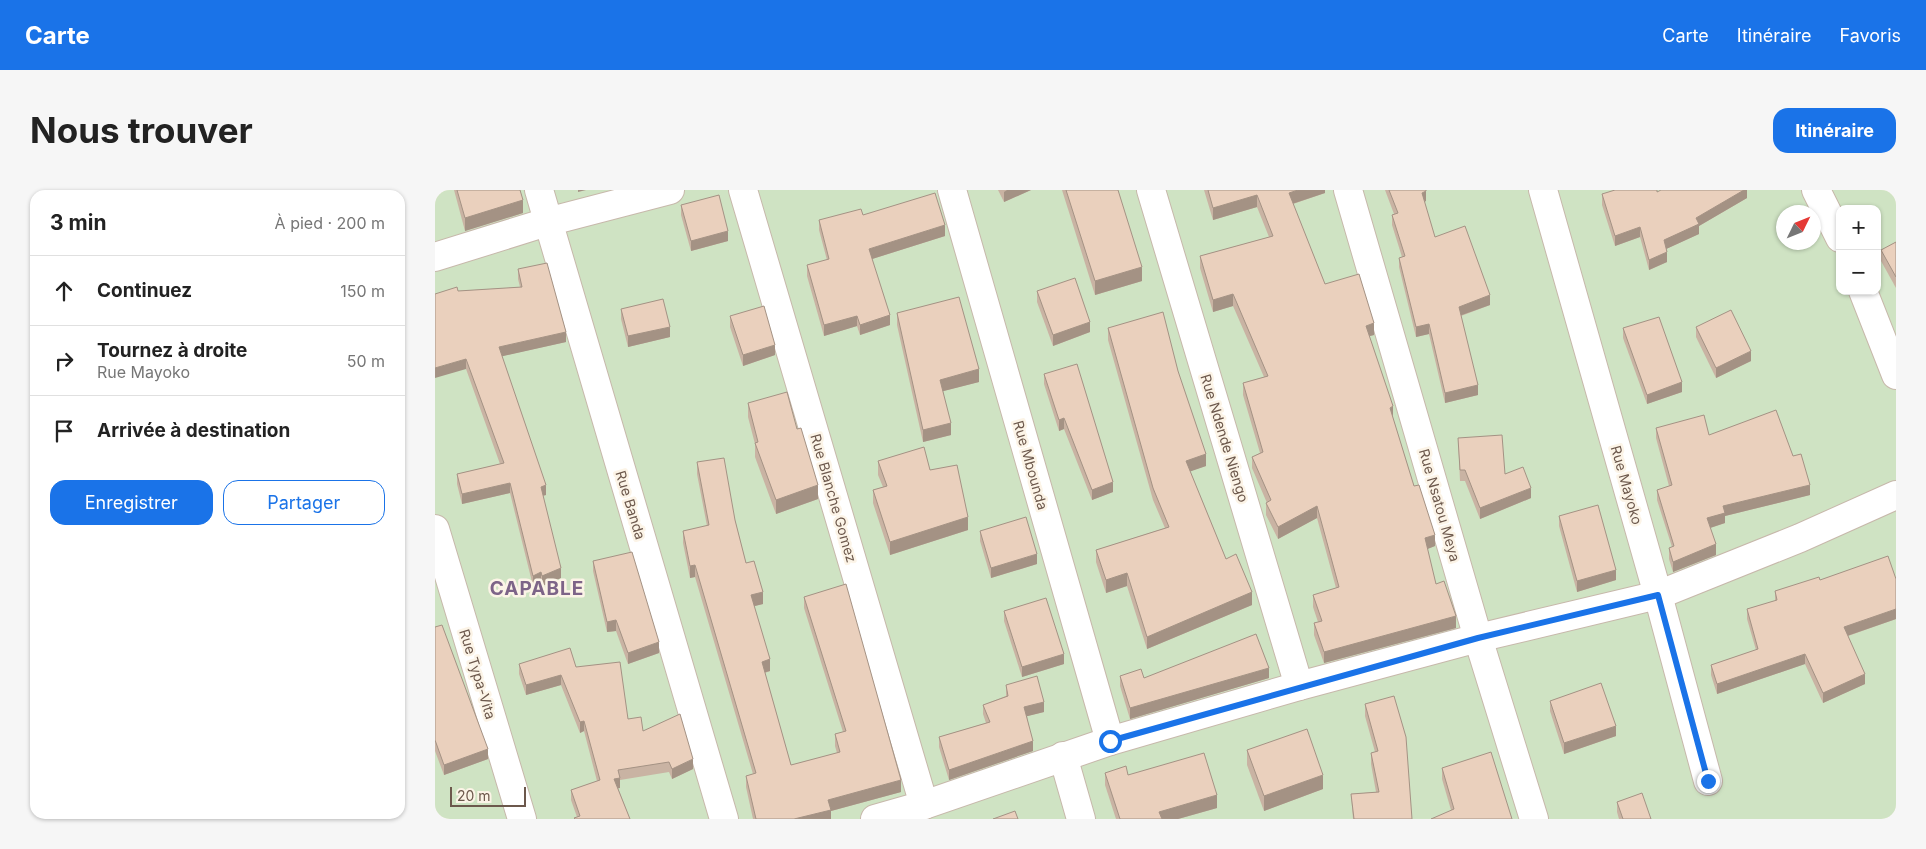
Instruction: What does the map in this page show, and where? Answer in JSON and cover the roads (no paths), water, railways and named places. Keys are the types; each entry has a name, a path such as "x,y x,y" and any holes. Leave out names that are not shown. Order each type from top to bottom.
{"street":[{"name":"Rue Banda","path":"539,190 724,819"},
{"path":"435,257 547,222 670,190"},
{"name":"Rue Blanche Gomez","path":"743,190 925,805"},
{"name":"Rue Mbounda","path":"952,190 1110,741"},
{"name":"Rue Ndende Niengo","path":"1151,190 1299,686"},
{"name":"Rue Nsatou Meya","path":"1348,190 1478,638 1534,819"},
{"name":"Rue Mayoko","path":"1543,190 1658,595 1708,781"},
{"path":"1816,190 1836,230"},
{"path":"1865,295 1896,375"},
{"path":"875,819 925,805 1110,741 1299,686 1478,638 1658,595 1799,538 1896,495"},
{"name":"Rue Typa-Vita","path":"435,529 522,819"},
{"path":"1063,756 1081,819"}],"district":[{"name":"CAPABLE","path":"537,588"}]}
